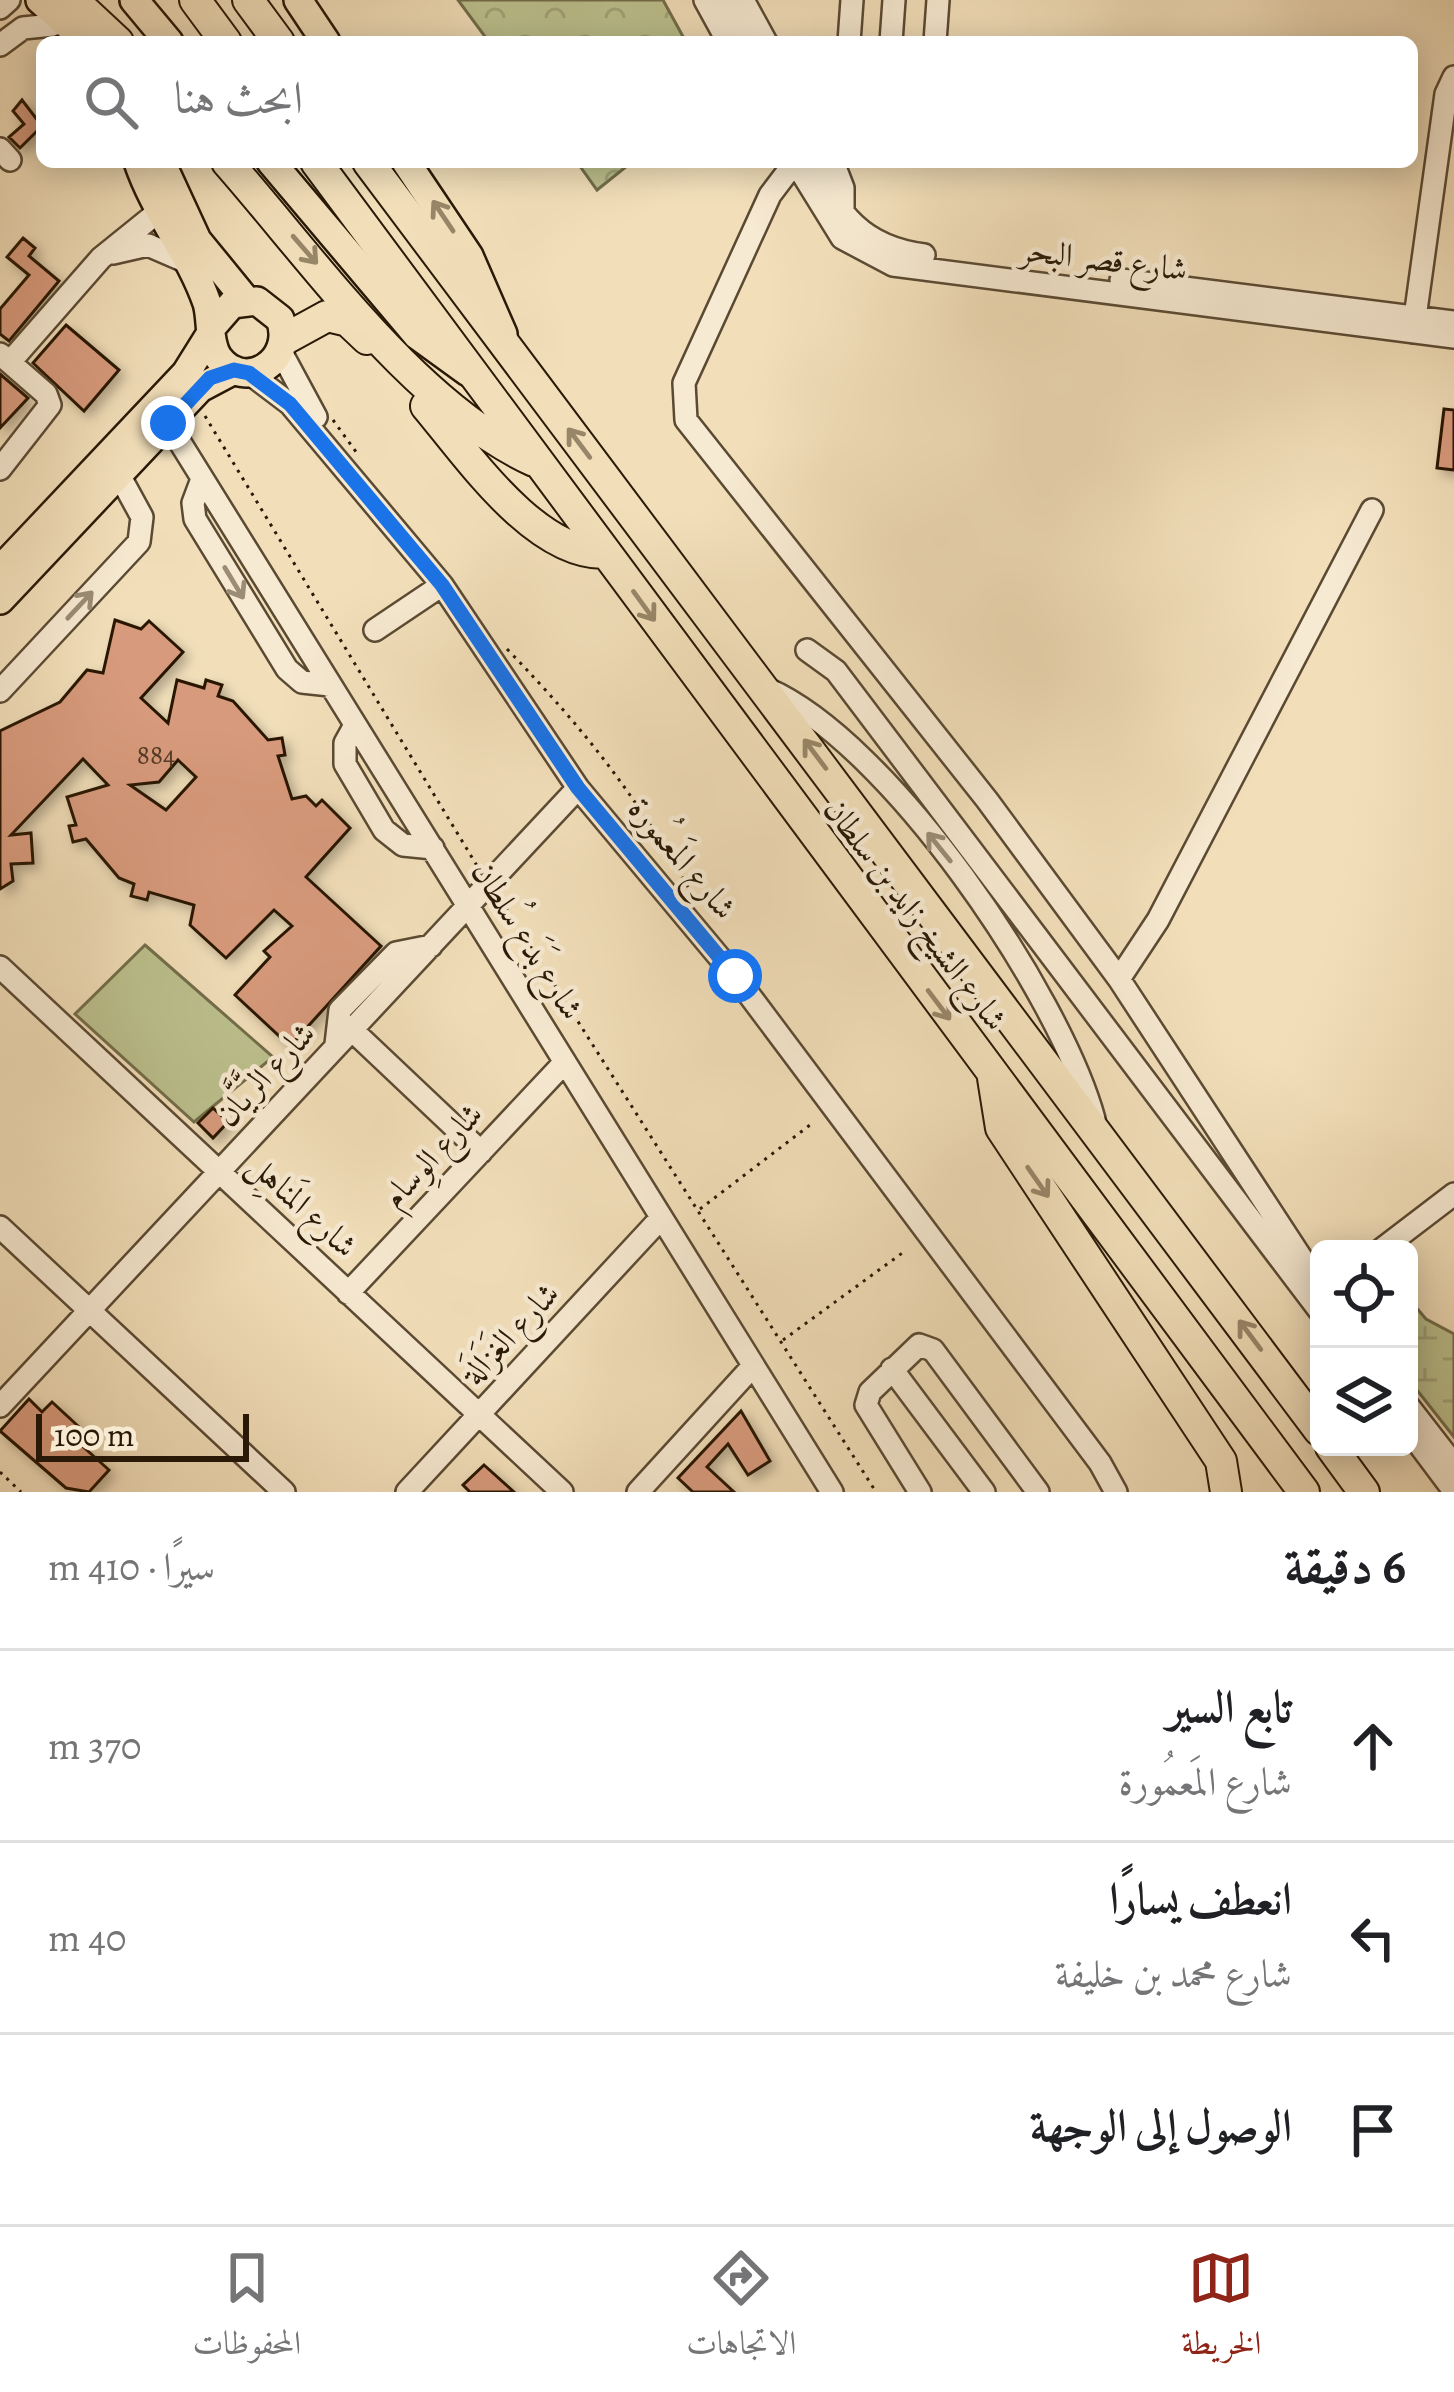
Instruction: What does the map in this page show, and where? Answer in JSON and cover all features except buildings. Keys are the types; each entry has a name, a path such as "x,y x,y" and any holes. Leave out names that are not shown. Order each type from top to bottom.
{"highway":[{"path":"73,0 112,36"},
{"path":"195,0 222,36"},
{"path":"248,0 275,36"},
{"path":"232,168 425,386 482,432 540,463"},
{"name":"شارع الشيخ زايد بن سلطان","path":"320,168 1304,1492"},
{"name":"شارع الشيخ زايد بن سلطان","path":"372,168 1310,1418"},
{"path":"283,345 321,317 348,321 543,534 578,552 606,553"},
{"path":"993,1078 1001,1128 1222,1461 1226,1492"},
{"path":"1338,1456 1364,1492"}],"main road":[{"path":"27,0 54,22"},
{"path":"134,0 164,36"},
{"path":"298,0 322,36"},
{"path":"0,600 210,378 265,369 283,345 274,311 247,300 190,249 158,212 140,168"},
{"path":"162,168 190,249 213,348 242,372"},
{"name":"شارع الشيخ زايد بن سلطان","path":"276,168 417,334 476,376"},
{"name":"شارع الشيخ زايد بن سلطان","path":"410,168 469,256 508,350"},
{"path":"0,570 186,373 232,304 247,300"}],"street":[{"path":"0,8 9,0"},
{"path":"705,0 725,36"},
{"path":"722,0 742,36"},
{"path":"742,0 763,36"},
{"path":"849,36 852,0"},
{"path":"891,36 894,0"},
{"path":"935,36 938,0"},
{"path":"0,45 23,28 54,22"},
{"path":"1414,325 1446,94 1454,77"},
{"path":"790,168 770,195 684,383 686,420 916,705 1119,979 1310,1271"},
{"name":"شارع قصر البحر","path":"798,168 832,227 854,248 893,265 1414,325 1454,322"},
{"name":"شارع قصر البحر","path":"815,168 843,218 863,236 896,250 1414,325 1454,338"},
{"path":"835,168 843,188 843,218"},
{"path":"0,470 50,405 46,394 5,358 101,258 158,212"},
{"path":"101,258 148,244 190,249"},
{"name":"شارع المَعمُورة","path":"283,345 298,390 442,585 578,788 735,976 1100,1462 1129,1492"},
{"name":"شارع المَعمُورة","path":"242,372 290,404 357,467"},
{"name":"شارع بَدَع سُلطان","path":"168,423 832,1492"},
{"path":"0,691 139,542 142,517 118,472"},
{"path":"1119,979 1149,936 1372,510"},
{"path":"375,631 442,585"},
{"path":"807,650 836,671 1310,1298"},
{"path":"766,688 807,710 837,735 956,868 1059,1031 1097,1131"},
{"path":"355,725 343,757 372,810 395,842 433,848"},
{"name":"شارع الرَّيَّان","path":"0,1406 578,788"},
{"name":"شارع المَناهِل","path":"3,976 562,1492"},
{"path":"344,1037 481,1152"},
{"name":"شارع الوِسام","path":"348,1293 565,1062"},
{"path":"1394,1240 1454,1194"},
{"name":"شارع الغَزَالَة","path":"407,1492 661,1218"},
{"path":"0,1227 284,1492"},
{"path":"920,1492 866,1405 870,1392 914,1346 933,1350 1038,1492"},
{"path":"638,1492 753,1366"},
{"path":"892,1369 984,1492"},
{"path":"1418,1419 1454,1465"},
{"path":"1418,1443 1454,1491"},
{"name":"شارع المَعمُورة","path":"1100,1462 1115,1492"}],"path":[{"path":"199,404 231,467 475,856 481,877"},
{"path":"327,410 357,467"},
{"path":"495,637 590,735 646,813 698,905"},
{"path":"496,894 876,1492"},
{"path":"699,1210 810,1125"},
{"path":"781,1341 905,1251"},
{"path":"0,1472 21,1492"}],"green space":[{"path":"458,0 663,0 683,36 485,36"},
{"path":"581,168 624,168 597,190"},
{"path":"145,945 273,1057 194,1122 75,1014"},
{"path":"1418,1310 1454,1334 1454,1437 1418,1391"}],"route":[{"path":"168,423 210,378 234,370 249,373 290,404 442,585 578,788 735,976"}]}
